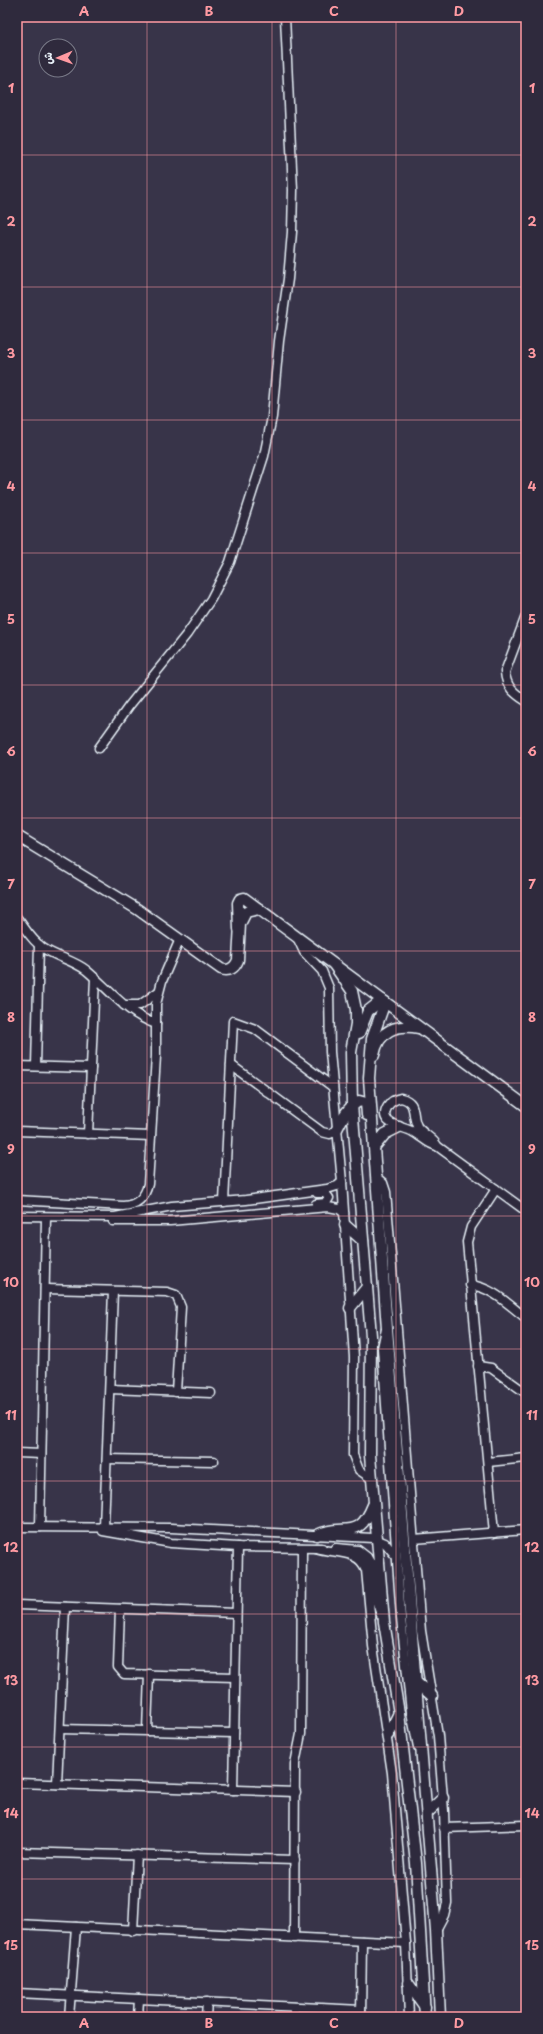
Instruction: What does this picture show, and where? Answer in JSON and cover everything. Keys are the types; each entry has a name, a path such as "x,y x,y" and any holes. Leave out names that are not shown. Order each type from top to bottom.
{"main road":[{"path":"17,836 132,906 180,939 218,968 227,970 233,968 237,963 240,920 246,912 259,909"},
{"path":"239,929 238,920 240,899 246,899 526,1106"},
{"path":"334,965 348,985 355,1003 357,1017 352,1052 352,1105 372,1354 369,1431 372,1479 384,1622 398,1714 416,1863 425,2012"},
{"path":"352,1070 356,1042 365,1016 372,1007 384,1001"},
{"path":"384,1001 377,1020 370,1048 369,1078 375,1146 386,1329 397,1393 426,1813 436,1930 440,2017"},
{"path":"372,1106 374,1058 380,1039 386,1032 395,1028 409,1026 420,1028"},
{"path":"337,1129 352,1105 361,1100 366,1103 368,1124 374,1135"},
{"path":"375,1146 385,1134 399,1127"},
{"path":"345,1225 363,1241"},
{"path":"350,1308 367,1287"},
{"path":"317,1535 326,1531 349,1530 358,1527 367,1519 374,1503"},
{"path":"417,1683 432,1696"},
{"path":"388,1735 398,1714"},
{"path":"426,1813 443,1798"},
{"path":"408,1982 425,2012"}],"street":[{"path":"99,748 129,706 187,634 211,599 233,555 264,456 272,417 292,232 293,190 285,17"},
{"path":"526,616 505,672 509,688 526,701"},
{"path":"17,918 39,945 80,966 124,1005 140,1017 156,1024"},
{"path":"297,937 304,952 322,971 329,988 329,1035 342,1182 355,1362 354,1459 359,1470 372,1479"},
{"path":"17,1200 123,1206 132,1205 140,1200 147,1189 156,1056 158,992 180,939"},
{"path":"36,1066 39,945"},
{"path":"88,1134 95,978"},
{"path":"124,1005 140,1005 158,992"},
{"path":"224,1202 233,1021 255,1029 333,1087"},
{"path":"231,1065 322,1132 330,1134 337,1129"},
{"path":"17,1066 91,1068"},
{"path":"437,1146 418,1127 413,1105 408,1100 402,1098 392,1102 386,1110 390,1123 413,1131 437,1146 526,1211"},
{"path":"17,1131 151,1136"},
{"path":"376,1178 383,1183 386,1192 397,1393 414,1540 422,1644 438,1736 443,1798 446,1907 444,1915 436,1930"},
{"path":"79,1218 121,1216 172,1206 224,1202 331,1188 342,1182"},
{"path":"494,1533 470,1285 467,1237 471,1227 496,1188"},
{"path":"286,1194 298,1195 323,1193 329,1198 326,1203 305,1205 288,1210"},
{"path":"17,1216 79,1218 113,1221 170,1221 328,1207 344,1212"},
{"path":"40,1527 46,1217"},
{"path":"470,1285 481,1286 490,1291 526,1318"},
{"path":"45,1289 171,1292 178,1297 181,1306 176,1392"},
{"path":"104,1527 113,1291"},
{"path":"386,1329 382,1348 396,1556 411,1717 423,1761"},
{"path":"478,1366 491,1368 526,1393"},
{"path":"110,1390 211,1393"},
{"path":"17,1453 42,1454"},
{"path":"107,1458 214,1461"},
{"path":"488,1462 526,1458"},
{"path":"17,1527 104,1527 317,1535 378,1539 385,1543 396,1556"},
{"path":"66,1528 78,1531 111,1532 159,1542 238,1547 354,1549 365,1554 371,1564 375,1597 384,1622"},
{"path":"414,1540 526,1530"},
{"path":"233,1790 238,1547"},
{"path":"294,1938 295,1758 301,1734 302,1548"},
{"path":"316,1548 355,1556 365,1566 373,1646 388,1735 406,1944 409,2017"},
{"path":"17,1605 236,1613"},
{"path":"57,1784 66,1607"},
{"path":"120,1609 120,1658 125,1669 137,1673 148,1674 235,1677"},
{"path":"147,1731 148,1674"},
{"path":"60,1729 234,1734"},
{"path":"17,1783 296,1792"},
{"path":"444,1828 526,1825"},
{"path":"17,1852 295,1860"},
{"path":"133,1931 137,1855"},
{"path":"17,1924 406,1944"},
{"path":"69,2017 76,1927"},
{"path":"17,1993 294,2007 361,2014 362,1941"},
{"path":"138,2017 139,1999"},
{"path":"206,2017 208,2002"},
{"path":"294,2007 294,2017"}]}
